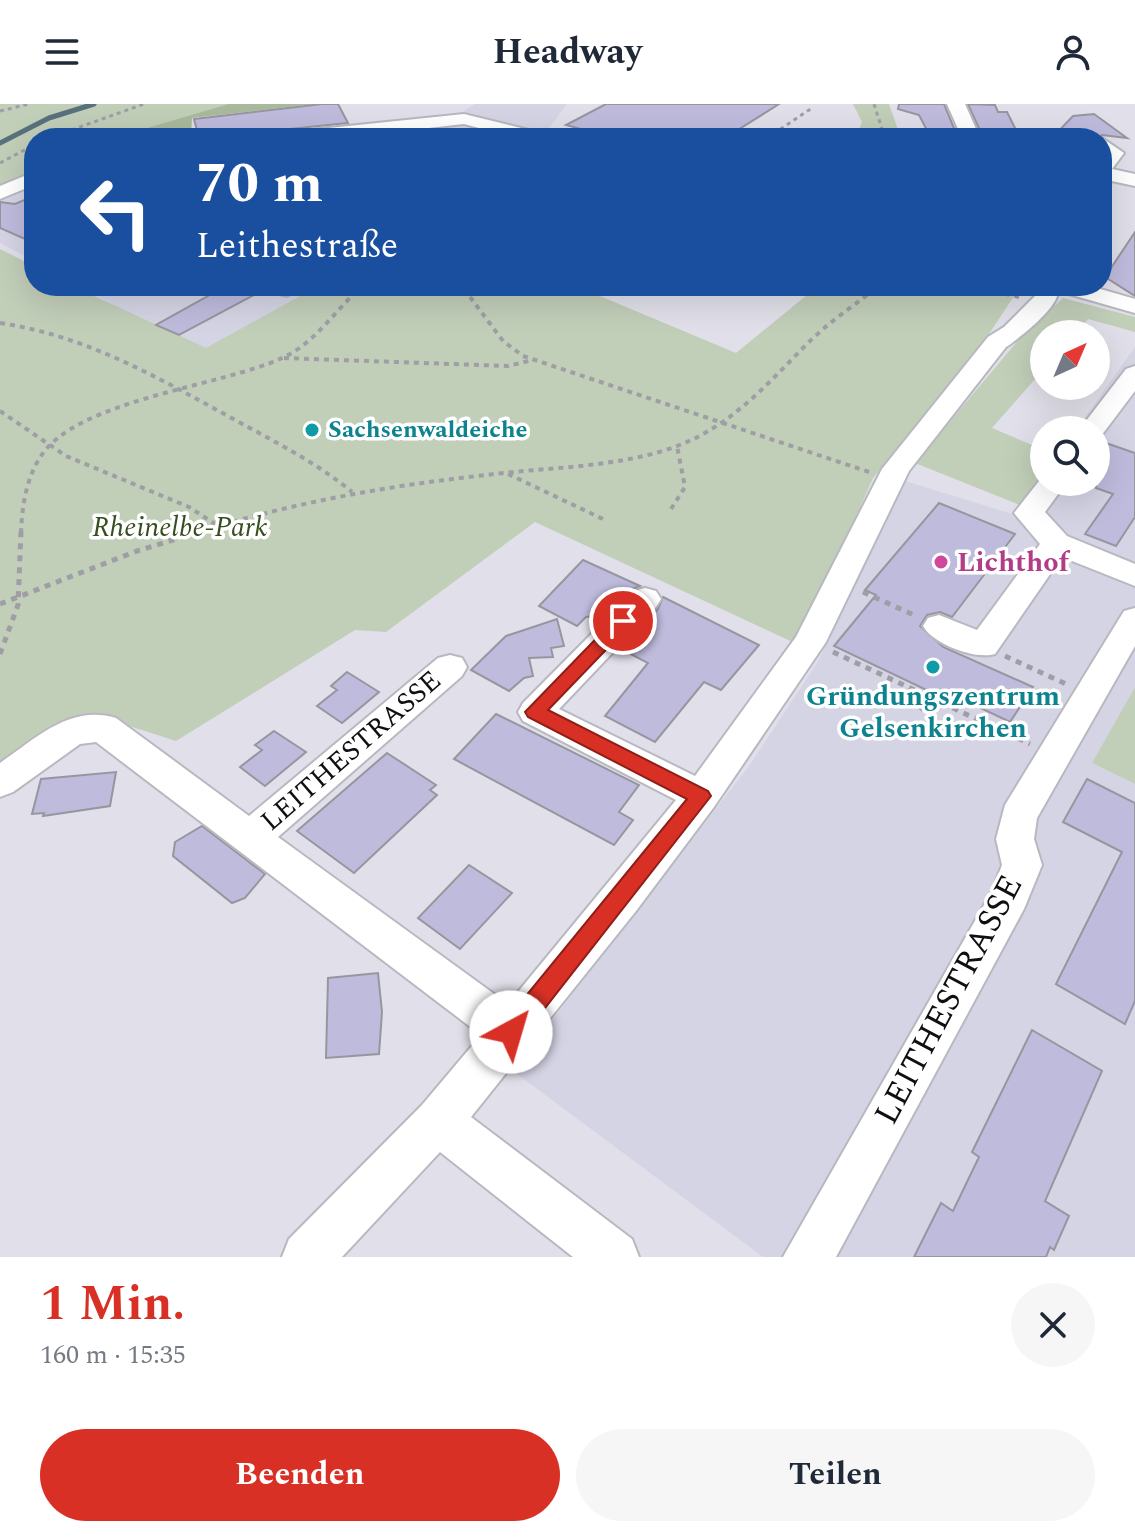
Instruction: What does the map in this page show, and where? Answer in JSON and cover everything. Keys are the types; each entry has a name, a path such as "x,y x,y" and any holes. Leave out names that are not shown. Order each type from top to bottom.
{"street":[{"path":"449,128 490,104"},
{"path":"956,104 967,128"},
{"path":"443,128 464,119"},
{"path":"464,119 478,128"},
{"path":"407,128 464,119 499,128"},
{"path":"1112,174 1135,180"},
{"path":"0,193 24,182"},
{"path":"997,342 1000,327 1024,296"},
{"path":"307,1257 438,1121 701,796 810,642 889,479 908,450 997,342 1013,332 1048,296"},
{"path":"1092,296 1135,306"},
{"path":"1103,416 1135,374"},
{"path":"1110,420 1135,420"},
{"path":"1042,496 1029,513 1056,543 1135,576"},
{"path":"939,626 983,646 1056,543"},
{"path":"645,599 535,712 701,796"},
{"name":"LEITHESTRASSE","path":"808,1257 1010,897 1022,865 1015,839 1018,816 1135,619"},
{"name":"LEITHESTRASSE","path":"252,836 450,667"},
{"name":"LEITHESTRASSE","path":"0,782 72,731 103,728 252,836 511,1032"},
{"path":"438,1121 614,1257"}],"path":[{"path":"0,111 29,104"},
{"path":"77,128 144,104"},
{"path":"874,104 882,128"},
{"path":"782,128 812,108"},
{"path":"0,163 24,150"},
{"path":"283,358 318,331 352,296"},
{"path":"469,296 503,341 533,360 889,479"},
{"path":"0,604 137,551 216,525 352,492 627,458 677,446 725,423 760,395 811,340 866,296"},
{"path":"1017,296 1021,297"},
{"path":"0,323 66,338 181,389 300,454 352,492"},
{"path":"0,654 13,626 19,598 22,509 28,484 48,443 103,417 283,358 508,366 533,360"},
{"path":"0,411 96,470 189,507 216,525"},
{"path":"671,509 685,487 677,446"},
{"path":"508,474 605,520"},
{"path":"983,646 1089,694"},
{"path":"849,658 992,726 1061,748"},
{"path":"920,710 931,697"},
{"path":"983,736 992,726"}],"shaded area":[{"path":"475,104 567,104 549,128 345,128 459,114"},
{"path":"24,179 24,256 0,243 0,190"},
{"path":"97,296 300,296 206,349"},
{"path":"1135,347 1135,687 1092,763 1135,784 1135,1257 763,1257 513,1071 749,766 817,663 905,481 1016,515 1030,496 1110,496 1110,416 1086,416 1097,400 1110,400 1110,382"}],"green space":[{"path":"0,104 228,104 147,128 24,128 24,176 0,188"},
{"path":"228,104 315,104 192,118 192,128 147,128"},
{"path":"853,104 889,104 897,128 860,128 862,122"},
{"name":"Rheinelbe-Park","path":"0,249 24,261 24,296 94,296 206,348 300,296 600,296 736,353 806,296 1014,296 989,334 873,478 799,645 535,522 386,632 355,630 176,741 92,714 0,779"},
{"path":"1063,298 1135,317 1135,332 1110,325 1110,320 1039,320"},
{"path":"1030,329 1030,385 992,428 1030,444 1030,492 1020,505 915,463"},
{"path":"1135,687 1135,784 1092,763"}],"building":[{"path":"338,104 348,123 300,128 196,128 194,119"},
{"path":"606,104 779,104 741,128 577,128 566,125"},
{"path":"899,104 944,104 954,128 926,128 919,115 898,109"},
{"path":"968,104 995,105 998,112 1007,112 1015,128 979,128"},
{"path":"1094,114 1127,138 1112,136 1112,128 1062,128 1073,116"},
{"path":"24,200 24,239 0,228 0,202 15,204"},
{"path":"1135,232 1135,296 1112,281 1112,266"},
{"path":"208,296 252,296 179,335 156,325"},
{"path":"1110,444 1135,453 1135,517 1116,546 1085,534 1113,494 1110,493"},
{"path":"939,503 1015,534 952,617 940,612 927,615 920,626 943,647 1033,687 1010,722 943,690 939,696 834,646 876,595 865,590"},
{"path":"583,560 640,586 632,589 606,615 586,617 577,626 539,606"},
{"path":"663,597 759,645 721,690 704,682 655,742 605,716 648,663 621,649 658,609"},
{"path":"557,619 564,646 551,648 553,657 529,658 533,676 524,678 509,691 471,670 506,636"},
{"path":"347,672 379,692 342,723 317,706 337,690 331,686"},
{"path":"496,714 639,785 619,812 633,820 614,845 454,759"},
{"path":"274,731 306,752 265,786 240,767 262,750 255,745"},
{"path":"387,753 436,785 430,790 437,795 354,873 297,831"},
{"path":"116,772 110,806 43,816 44,813 32,814 41,779"},
{"path":"1087,779 1135,803 1135,1001 1125,1024 1056,984 1122,852 1063,822"},
{"path":"202,826 265,874 245,898 232,903 173,856 175,842"},
{"path":"469,865 512,893 460,949 418,918"},
{"path":"378,973 382,1012 379,1054 326,1058 328,978"},
{"path":"1032,1030 1102,1071 1045,1201 1069,1216 1054,1250 1050,1247 1046,1257 914,1257 941,1203 953,1211 979,1157 972,1152"}],"waterway":[{"path":"29,128 49,118 94,104"},
{"path":"0,143 24,131"}],"place":[{"name":"Sachsenwaldeiche","path":"312,430"},
{"name":"Lichthof","path":"941,562"},
{"name":"Gründungszentrum Gelsenkirchen","path":"933,667"}],"route":[{"path":"511,1032 622,899 701,796 535,712 623,621"}]}
